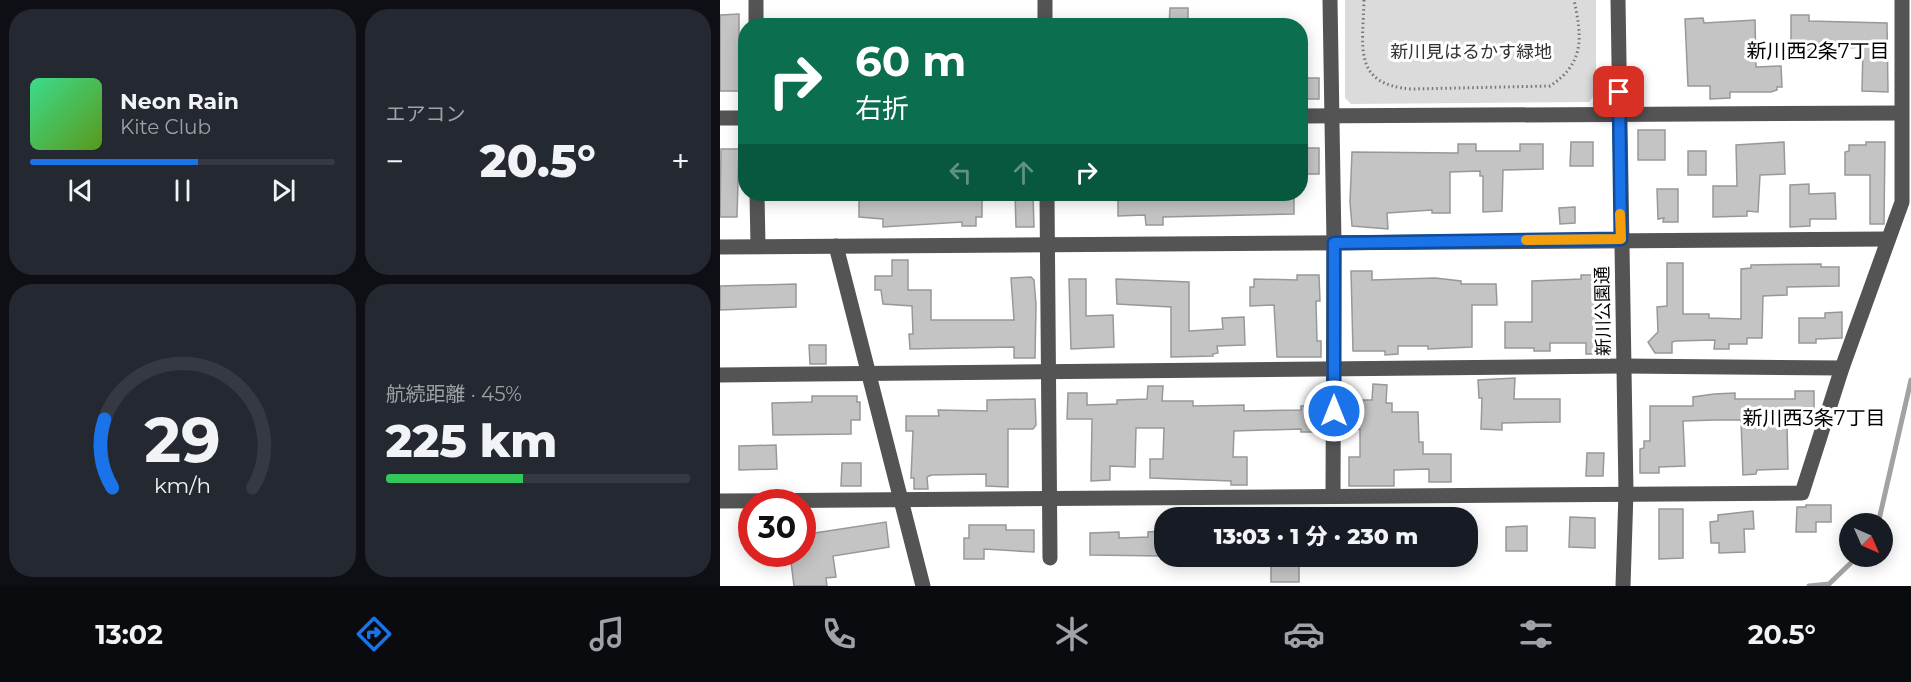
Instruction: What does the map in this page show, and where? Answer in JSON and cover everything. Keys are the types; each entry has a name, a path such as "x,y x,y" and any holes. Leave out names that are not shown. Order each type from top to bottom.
{"street":[{"path":"756,0 756,18"},
{"path":"1045,0 1045,18"},
{"path":"1330,0 1334,243 1333,495"},
{"name":"新川公園通","path":"1618,0 1626,492 1623,584"},
{"path":"720,501 1626,492 1802,493 1842,368 1902,202 1902,0"},
{"path":"1308,116 1901,113"},
{"path":"720,118 738,118"},
{"path":"757,201 758,246"},
{"path":"1047,201 1050,558"},
{"path":"720,247 1621,239 1887,239"},
{"path":"836,246 923,586"},
{"path":"720,375 1624,366 1842,368"}],"path":[{"path":"1364,0 1362,50 1368,69 1377,81 1390,88 1550,86 1566,75 1576,58 1580,27 1574,0"},
{"path":"1480,88 1480,97"}],"green space":[{"name":"新川見はるかす緑地","path":"1345,0 1596,0 1596,93 1589,102 1351,104 1345,98"}],"building":[{"path":"1170,8 1188,8 1188,18 1169,18"},
{"path":"739,14 738,91 720,91 720,15"},
{"path":"1791,15 1809,15 1809,21 1887,23 1888,92 1862,91 1863,47 1791,51"},
{"path":"1703,18 1704,23 1755,20 1756,67 1781,66 1782,87 1777,87 1777,90 1771,92 1730,92 1730,98 1710,99 1710,86 1688,86 1685,19"},
{"path":"1308,78 1319,78 1319,99 1308,99"},
{"path":"1638,130 1665,130 1665,160 1638,160"},
{"path":"1571,142 1593,142 1593,166 1570,166"},
{"path":"1784,142 1785,174 1760,175 1758,212 1747,211 1747,216 1713,217 1713,186 1737,186 1736,145"},
{"path":"1866,142 1885,142 1884,224 1870,224 1870,175 1845,175 1845,152 1849,151 1849,145 1866,145"},
{"path":"1458,144 1476,144 1476,151 1520,151 1520,144 1543,144 1543,169 1503,170 1502,211 1483,212 1483,176 1480,176 1480,171 1450,172 1450,213 1432,213 1432,210 1387,213 1388,229 1352,226 1350,202 1352,152 1458,153"},
{"path":"1308,148 1319,148 1319,174 1308,174"},
{"path":"721,149 738,149 737,217 720,217"},
{"path":"1688,151 1706,151 1706,175 1688,175"},
{"path":"1809,184 1809,194 1835,193 1836,219 1810,219 1810,226 1790,227 1790,185"},
{"path":"1657,189 1678,189 1678,222 1663,222 1664,218 1658,219"},
{"path":"859,201 982,201 982,217 976,217 976,226 962,226 962,222 883,227 883,219 859,217"},
{"path":"1015,201 1033,201 1034,227 1016,227"},
{"path":"1118,201 1294,201 1294,214 1163,217 1163,225 1146,225 1145,215 1118,216"},
{"path":"1575,207 1575,223 1560,224 1559,208"},
{"path":"892,260 908,260 908,290 931,290 931,320 1014,320 1011,278 1031,277 1034,280 1036,305 1035,358 1014,358 1014,347 910,349 909,334 913,334 912,306 883,304 881,290 875,290 875,276 892,276"},
{"path":"1667,263 1683,263 1683,314 1709,314 1709,318 1741,319 1741,269 1751,268 1751,265 1821,264 1821,267 1839,267 1839,286 1787,287 1787,295 1763,296 1762,338 1747,338 1747,344 1729,344 1729,349 1714,349 1715,340 1676,341 1672,342 1672,353 1655,353 1648,342 1658,332 1657,307 1667,306"},
{"path":"1351,271 1372,271 1372,280 1435,278 1461,281 1461,284 1496,284 1497,305 1472,305 1472,347 1428,349 1428,346 1398,346 1398,354 1385,355 1385,351 1353,351"},
{"path":"1297,275 1319,275 1320,301 1316,301 1317,341 1321,341 1321,357 1277,357 1274,305 1250,306 1250,287 1254,287 1254,279 1297,280"},
{"path":"1581,275 1598,275 1598,320 1604,320 1604,329 1607,329 1606,354 1586,354 1586,343 1550,343 1550,351 1534,351 1534,348 1505,348 1505,322 1532,322 1532,281 1581,279"},
{"path":"1069,279 1086,279 1086,316 1113,315 1114,347 1071,349"},
{"path":"1116,279 1189,282 1189,331 1223,329 1222,318 1244,317 1245,345 1217,346 1218,353 1213,356 1171,357 1171,307 1117,304"},
{"path":"796,284 796,307 720,310 720,286"},
{"path":"1842,312 1842,338 1816,339 1816,343 1799,343 1799,318 1825,318 1825,313"},
{"path":"809,345 826,345 826,364 810,364"},
{"path":"1515,378 1514,399 1560,399 1560,422 1502,423 1502,430 1481,429 1482,398 1479,398 1478,380"},
{"path":"1373,384 1387,385 1386,403 1392,403 1392,412 1418,412 1419,442 1423,442 1423,454 1451,454 1451,482 1429,482 1429,469 1394,470 1394,486 1349,486 1349,457 1360,457 1360,429 1347,429 1347,400 1372,400"},
{"path":"1148,386 1163,386 1162,401 1193,401 1193,406 1244,405 1244,411 1301,410 1301,406 1320,406 1320,432 1301,432 1301,429 1234,431 1233,457 1247,457 1247,485 1231,485 1231,481 1150,478 1150,459 1163,459 1164,428 1136,428 1135,467 1110,466 1110,480 1091,481 1092,419 1067,419 1068,393 1087,393 1087,405 1117,404 1117,400 1147,399"},
{"path":"1795,391 1814,391 1814,425 1787,425 1788,469 1757,470 1756,474 1743,475 1741,420 1715,420 1683,421 1685,466 1659,467 1659,473 1640,473 1640,449 1644,448 1644,441 1650,441 1650,406 1693,406 1693,397 1714,394 1735,393 1735,399 1795,399"},
{"path":"812,396 857,396 857,402 860,402 860,420 851,420 851,434 773,435 772,403 812,402"},
{"path":"1035,399 1036,425 1033,429 1008,429 1008,487 986,486 986,474 931,475 927,477 928,489 914,489 914,478 911,478 913,431 906,431 906,416 939,416 938,410 987,411 987,400"},
{"path":"776,445 777,469 739,470 739,446"},
{"path":"1587,453 1604,453 1603,476 1586,476"},
{"path":"842,463 861,463 861,486 841,486"},
{"path":"1806,505 1831,505 1831,522 1816,522 1816,532 1796,532 1797,507 1806,507"},
{"path":"1659,509 1683,509 1683,558 1659,559"},
{"path":"1753,511 1754,529 1744,529 1745,552 1719,553 1719,543 1711,543 1710,522 1718,521 1718,515"},
{"path":"1570,517 1595,518 1595,548 1569,547"},
{"path":"886,522 889,547 833,556 836,577 826,578 827,586 794,586 792,567 816,567 816,533"},
{"path":"969,525 1006,525 1006,530 1034,530 1034,552 984,549 984,559 964,559 964,538 969,538"},
{"path":"1527,526 1527,551 1506,551 1506,527"},
{"path":"1119,532 1119,538 1148,537 1148,532 1154,532 1154,556 1090,555 1090,533"},
{"path":"1271,567 1299,567 1299,582 1271,582"}],"waterway":[{"path":"1881,513 1911,380"},
{"path":"1809,586 1829,584 1847,567"}],"slow traffic":[{"path":"1526,240 1621,239 1620,214"}],"district":[{"name":"新川西2条7丁目","path":"1818,51"},
{"name":"新川西3条7丁目","path":"1814,418"}],"route":[{"path":"1334,411 1334,243 1621,239 1619,92"}]}
